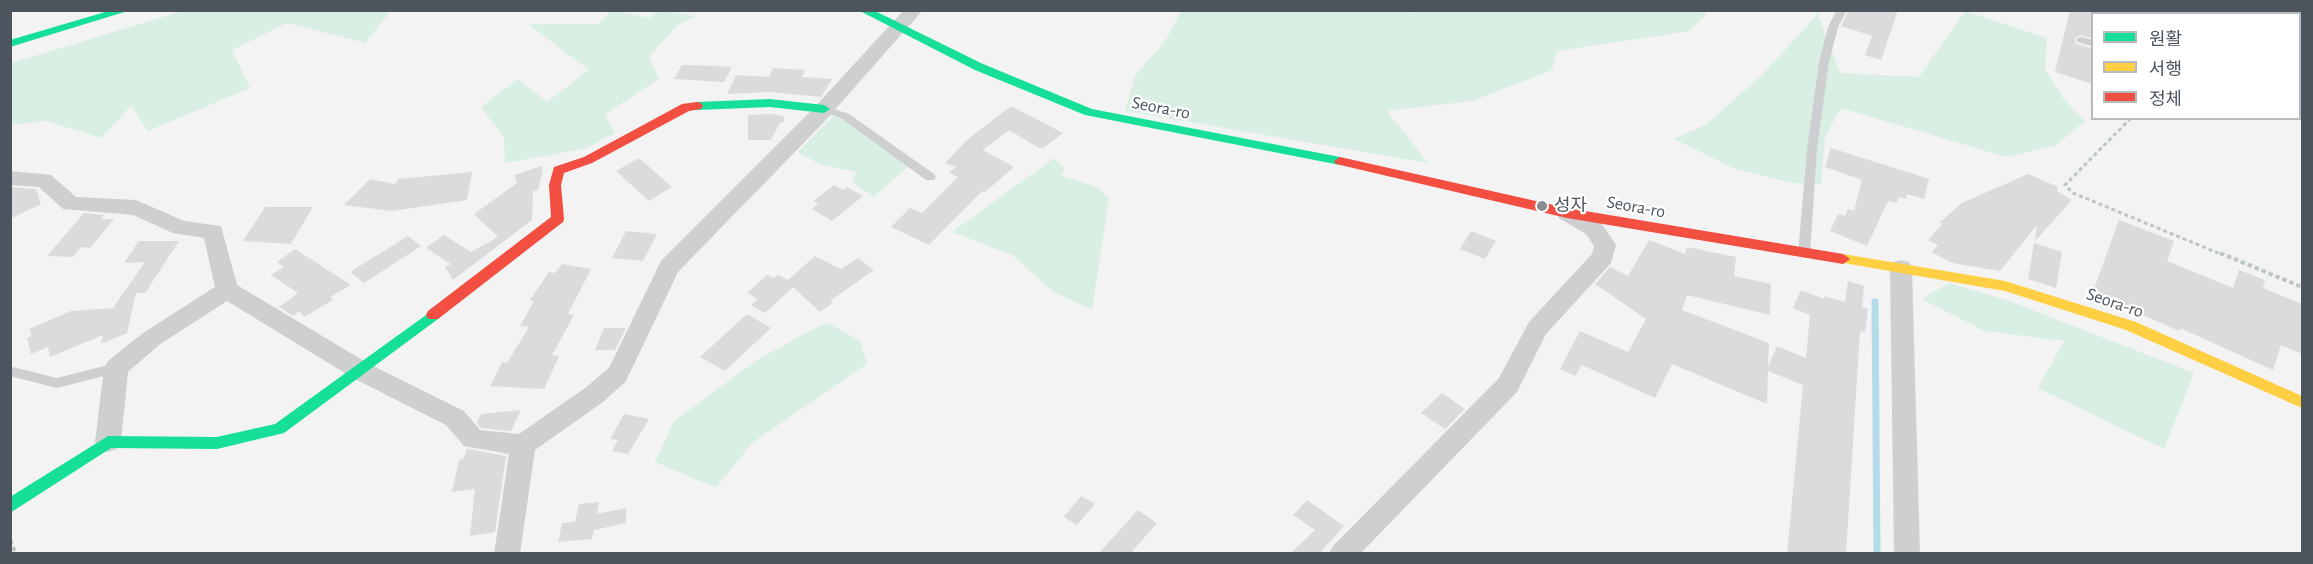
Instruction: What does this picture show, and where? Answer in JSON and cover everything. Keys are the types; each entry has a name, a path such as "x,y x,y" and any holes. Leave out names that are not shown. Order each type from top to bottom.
{"main road":[{"path":"10,36 100,10"},
{"path":"10,44 126,10"},
{"name":"Seora-ro","path":"863,10 907,19 979,67 1089,112 1405,174 1567,213 2005,286 2131,326 2302,402"},
{"path":"10,506 108,442 217,442 279,429 361,371 558,219 555,185 558,170 588,160 686,107 770,103 824,109"}],"street":[{"path":"10,178 44,180 70,204 136,208 181,228 213,231 227,290 361,371 455,418 473,439 523,445 594,395 618,374 669,267 824,109 907,19"},
{"path":"1342,554 1508,385 1537,328 1603,257 1605,245 1594,229 1567,213"},
{"path":"1901,268 1907,554"},
{"path":"108,442 116,368 151,339 227,290"},
{"path":"507,554 523,445"}],"lane":[{"path":"1804,254 1812,149 1824,62 1833,27 1842,10"},
{"path":"2081,40 2091,44"},
{"path":"824,109 846,116 930,177"},
{"path":"13,372 57,383 116,368"}],"path":[{"path":"2129,120 2065,185 2073,192 2302,287"},
{"path":"10,540 16,554"}],"green space":[{"path":"186,10 391,11 365,43 287,23 232,50 250,88 148,131 131,106 101,138 46,121 11,125 11,63"},
{"path":"612,10 649,18 660,10 696,16 675,27 649,57 659,79 605,114 615,133 584,149 505,163 504,138 481,107 518,79 547,102 589,70 528,24 598,24"},
{"path":"1400,10 1414,13 1414,11 1699,10 1707,14 1690,31 1557,51 1552,70 1472,101 1387,111 1428,163 1125,111 1135,76 1167,38 1181,11"},
{"path":"1812,10 1821,11 1818,15 1840,73 1919,77 1965,11 2047,38 2045,69 2063,98 2085,121 2055,146 2006,157 1841,108 1825,136 1821,184 1792,183 1735,169 1674,139 1707,124 1763,74 1817,15"},
{"path":"838,111 910,165 874,197 852,182 856,172 819,164 798,152"},
{"path":"1054,158 1065,168 1061,176 1097,187 1109,199 1092,310 1052,291 1012,255 952,232"},
{"path":"1949,283 2007,300 2194,373 2164,449 2038,388 2064,341 1984,331 1922,299"},
{"path":"827,322 860,341 867,364 752,443 716,488 655,462 674,421 760,358"}],"building":[{"path":"1849,10 1898,10 1881,60 1865,55 1872,36 1841,26"},
{"path":"2070,10 2092,10 2091,38 2080,35 2075,38 2076,44 2091,48 2091,84 2055,72"},
{"path":"682,65 732,67 724,82 674,79"},
{"path":"773,68 805,70 802,77 832,79 821,97 770,92 727,94 736,75 769,77"},
{"path":"1011,106 1063,133 1043,148 1039,148 1009,130 983,150 1014,167 985,192 982,191 929,245 891,227 910,208 922,213 958,177 949,173 956,167 945,163 968,139"},
{"path":"748,115 784,116 784,122 780,123 771,140 748,140"},
{"path":"1831,148 1929,179 1924,199 1907,194 1906,199 1899,197 1897,203 1888,201 1867,246 1830,231 1838,214 1845,216 1848,209 1854,211 1862,180 1825,167"},
{"path":"639,158 672,187 649,201 616,171"},
{"path":"541,166 543,170 538,190 533,191 532,220 453,280 445,267 451,264 426,248 444,235 471,252 498,237 474,214 517,183 514,175"},
{"path":"472,172 467,200 392,211 344,205 370,179 395,184 398,179"},
{"path":"2028,174 2058,187 2057,191 2072,200 2035,241 2037,225 2000,271 1952,263 1932,252 1938,245 1928,240 1943,223 1939,223 1962,203"},
{"path":"834,185 843,190 847,187 863,196 832,221 812,209 818,204 813,201"},
{"path":"10,187 36,189 41,204 10,219"},
{"path":"265,207 313,207 291,244 243,241"},
{"path":"84,213 104,215 101,219 114,219 90,248 81,247 73,257 47,256"},
{"path":"2119,220 2174,241 2167,261 2233,288 2239,270 2265,280 2263,288 2302,304 2302,354 2281,345 2273,370 2180,328 2179,331 2118,304 2117,307 2091,297"},
{"path":"626,231 657,234 643,261 612,258"},
{"path":"1471,231 1496,241 1485,259 1460,249"},
{"path":"408,236 421,246 364,283 350,272"},
{"path":"1649,240 1685,254 1687,247 1736,257 1734,276 1771,284 1770,315 1687,295 1682,310 1769,343 1768,367 1777,346 1806,358 1810,315 1793,308 1801,290 1824,299 1825,296 1845,302 1848,281 1864,286 1862,307 1868,309 1865,332 1860,331 1846,554 1787,554 1803,385 1768,371 1767,404 1672,364 1655,398 1582,365 1575,376 1560,369 1580,331 1628,352 1646,319 1595,284 1610,267 1628,276"},
{"path":"139,241 179,241 145,293 136,293 127,333 101,344 103,335 50,357 48,347 31,354 27,338 32,336 29,329 71,311 113,308 145,262 124,263"},
{"path":"2034,243 2062,252 2056,288 2028,279"},
{"path":"295,249 351,285 330,297 333,300 304,317 299,311 293,316 279,307 298,293 271,275 284,267 277,262"},
{"path":"815,256 841,269 858,258 874,270 830,301 833,303 820,312 793,287 765,313 751,305 758,299 747,293 767,275 774,278 778,275 788,280"},
{"path":"562,264 591,269 568,314 574,315 552,355 559,356 544,389 490,386 502,362 507,363 529,327 520,326 534,301 530,300 549,272 555,273"},
{"path":"747,314 771,328 725,371 700,357"},
{"path":"604,328 626,328 615,350 595,350"},
{"path":"1442,393 1465,409 1445,429 1421,413"},
{"path":"521,410 511,431 481,428 477,423 481,414"},
{"path":"624,414 649,419 628,454 612,451 618,440 610,439"},
{"path":"467,449 506,456 495,532 470,536 475,489 452,492 459,460 463,459"},
{"path":"1081,496 1095,504 1077,525 1064,517"},
{"path":"1307,500 1344,526 1319,554 1290,554 1315,530 1293,515"},
{"path":"599,502 597,514 626,508 626,523 594,530 592,539 558,542 562,523 575,522 579,504"},
{"path":"1138,510 1157,523 1130,554 1098,554"}],"waterway":[{"path":"1875,302 1877,554"}],"traffic: fast":[{"path":"10,44 126,10"},
{"path":"863,10 979,67 1089,112 1340,161"},
{"path":"697,106 770,103 824,109"},
{"path":"10,506 108,442 217,443 279,429 433,315"}],"traffic: slow":[{"path":"1843,259 2005,286 2131,326 2302,402"}],"traffic: jam":[{"path":"433,315 558,219 555,185 558,170 588,160 686,107 697,106"},
{"path":"1340,161 1567,213 1843,259"}],"place":[{"name":"성자","path":"1542,206"}]}
